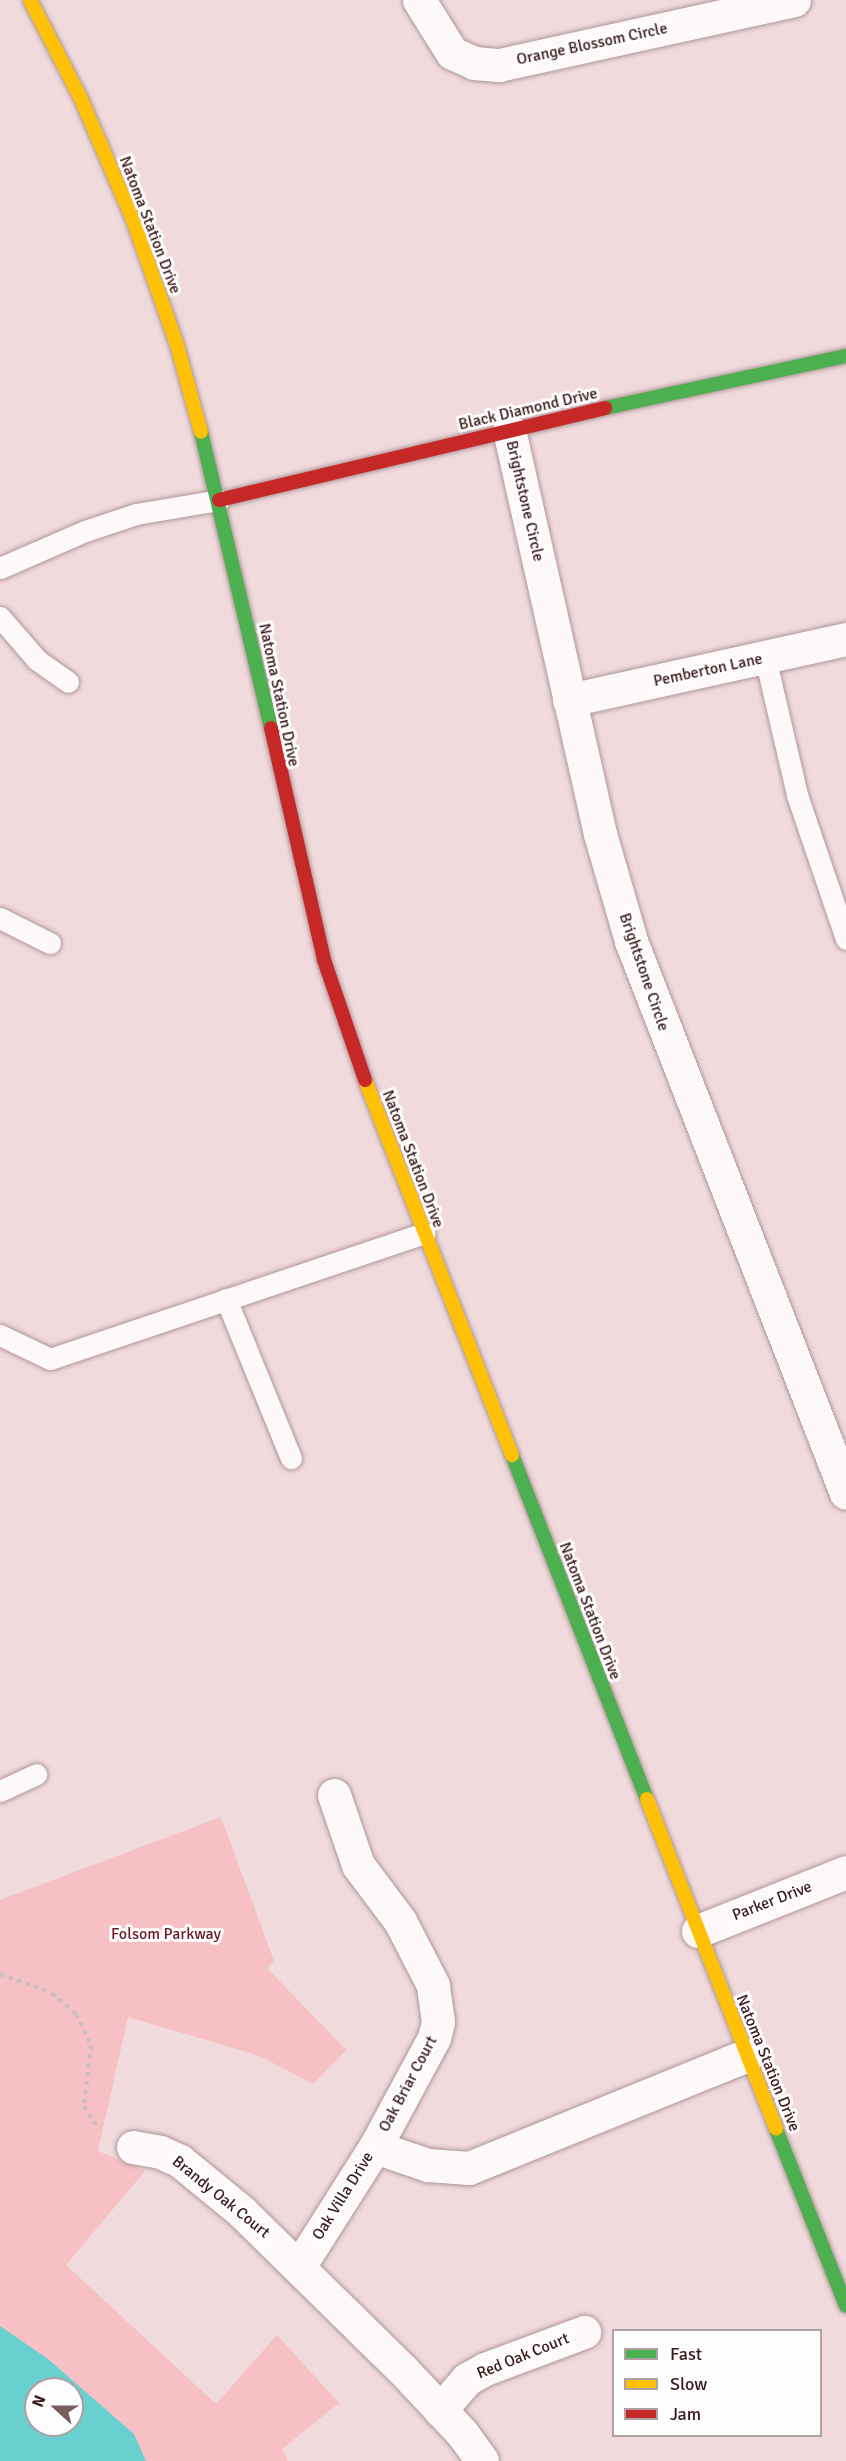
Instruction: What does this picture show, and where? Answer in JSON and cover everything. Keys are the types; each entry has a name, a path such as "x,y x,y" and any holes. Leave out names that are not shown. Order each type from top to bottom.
{"street":[{"name":"Natoma Station Drive","path":"30,0 81,99 133,220 177,345 219,500 324,960 366,1084 846,2306"},
{"name":"Orange Blossom Circle","path":"419,0 452,53 474,63 499,65 794,0"},
{"name":"Black Diamond Drive","path":"219,500 509,430 846,356"},
{"name":"Brightstone Circle","path":"509,430 600,834 631,941 846,1493"},
{"name":"Pemberton Lane","path":"569,700 846,639"},
{"name":"Oak Briar Court","path":"334,1795 358,1865 400,1921 433,1985 438,2003 434,2038 375,2146"},
{"name":"Parker Drive","path":"698,1930 846,1872"},
{"name":"Oak Villa Drive","path":"300,2265 375,2146 428,2165 469,2168 747,2055"},
{"name":"Brandy Oak Court","path":"133,2147 160,2152 180,2161 300,2265"},
{"path":"300,2265 440,2410 482,2461"},
{"name":"Red Oak Court","path":"440,2410 467,2379 485,2369 584,2332"}],"lane":[{"path":"0,568 86,531 136,514 219,500"},
{"path":"0,617 37,660 68,682"},
{"path":"765,657 797,795 846,939"},
{"path":"0,918 50,942"},
{"path":"0,1335 50,1359 424,1233"},
{"path":"226,1299 291,1458"},
{"path":"0,1791 36,1774"}],"path":[{"path":"0,1974 52,1993 76,2014 91,2045 84,2106 99,2130 117,2143 133,2147"}],"green space":[{"name":"Folsom Parkway","path":"221,1817 274,1961 267,1968 346,2050 313,2084 260,2056 128,2017 98,2151 145,2171 66,2265 216,2404 277,2335 339,2403 282,2449 288,2461 0,2461 0,1900"}],"water":[{"path":"0,2326 48,2359 69,2377 24,2377 24,2437 84,2437 84,2390 134,2434 146,2461 0,2461"}],"traffic: fast":[{"path":"605,408 846,356"},
{"path":"201,432 271,728"},
{"path":"512,1455 647,1799"},
{"path":"776,2129 846,2306"}],"traffic: slow":[{"path":"30,0 81,99 133,220 177,345 201,432"},
{"path":"365,1080 512,1455"},
{"path":"647,1799 776,2129"}],"traffic: jam":[{"path":"219,500 605,408"},
{"path":"271,728 324,960 365,1080"}]}
